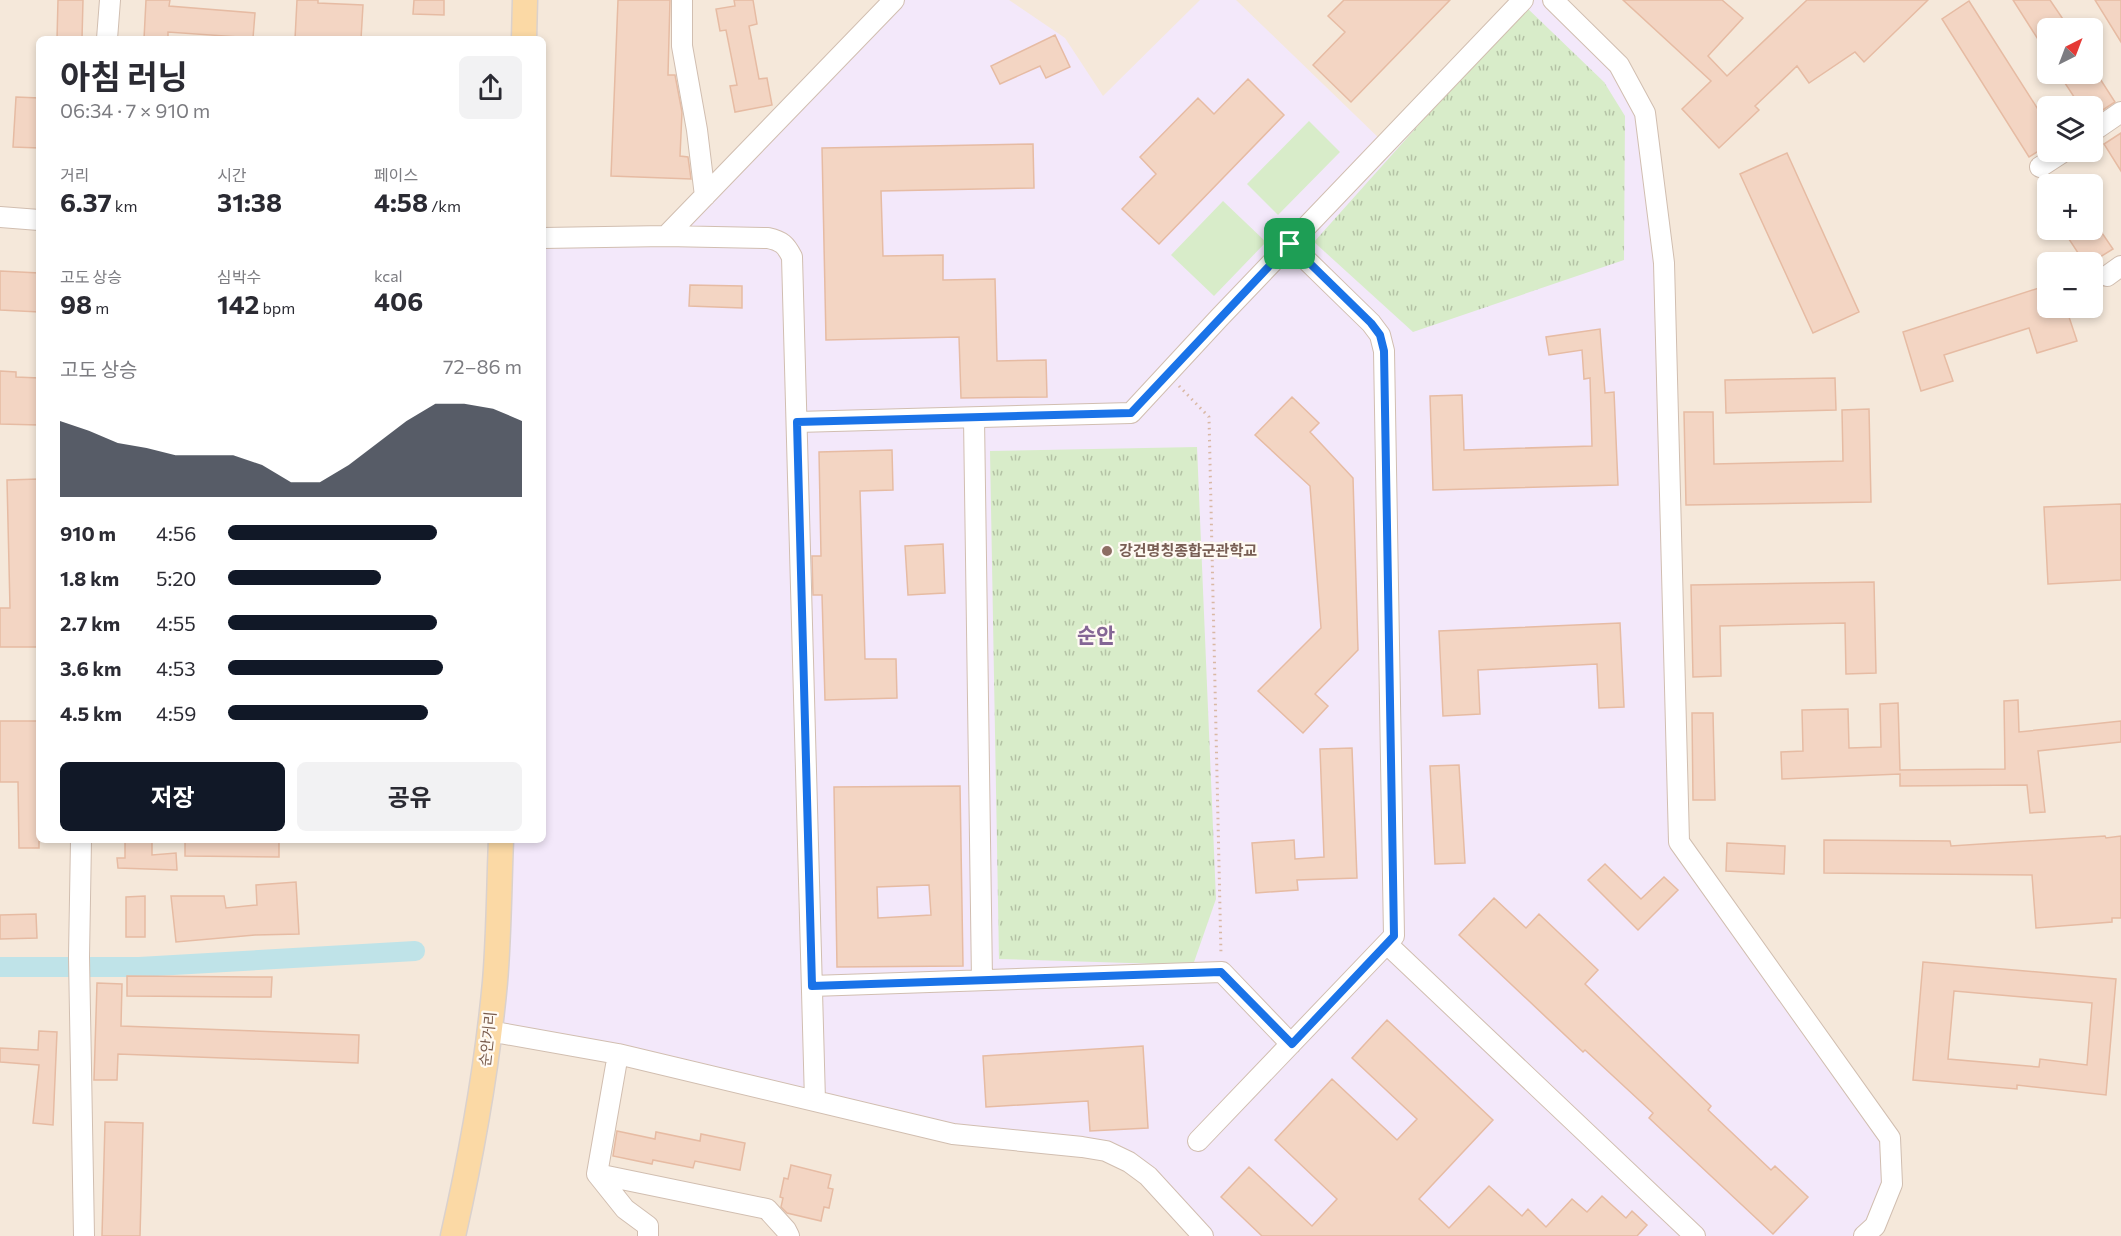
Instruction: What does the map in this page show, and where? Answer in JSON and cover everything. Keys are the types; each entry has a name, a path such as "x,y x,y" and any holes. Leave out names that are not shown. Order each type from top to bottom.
{"main road":[{"path":"524,36 525,0"},
{"name":"순안거리","path":"453,1236 477,1125 489,1031 495,981 501,843"}],"street":[{"path":"107,36 110,0"},
{"path":"682,0 682,46 697,129 705,196"},
{"path":"666,236 894,0"},
{"path":"797,422 1131,413 1523,0"},
{"path":"1553,0 1619,65 1645,113 1664,263 1679,842 1890,1138 1892,1184 1875,1226 1864,1236"},
{"path":"2103,124 2121,112"},
{"path":"2040,167 2048,162"},
{"path":"0,217 36,220"},
{"path":"546,238 666,236 768,238 780,241 787,246 792,257 815,1101"},
{"path":"1198,1141 1394,936 1384,351 1380,335 1371,323 1290,244"},
{"path":"974,418 982,980"},
{"path":"81,843 79,980 84,1236"},
{"path":"1387,944 1695,1236"},
{"path":"812,986 1221,972 1292,1044"},
{"path":"489,1031 618,1054 953,1134 1106,1151 1129,1161 1148,1176 1203,1236"},
{"path":"618,1054 597,1174 625,1209 648,1226 648,1236"},
{"path":"597,1174 767,1209 789,1236"}],"path":[{"path":"1168,374 1209,417 1221,972"}],"shaded area":[{"path":"0,0 2121,0 2121,1236 0,1236"},
{"name":"강건명칭종합군관학교","path":"894,0 1009,0 1065,38 1103,96 1200,0 1236,0 1385,144 1523,0 1553,0 1619,65 1645,113 1664,263 1679,842 1890,1138 1892,1184 1864,1236 1203,1236 1129,1162 953,1134 489,1031 501,843 546,843 546,238 666,236"}],"green space":[{"path":"1525,6 1604,82 1625,116 1624,260 1413,332 1314,242"},
{"path":"1309,121 1340,152 1278,215 1247,184"},
{"path":"1223,201 1266,242 1214,296 1171,255"},
{"path":"1197,447 1216,899 1193,965 999,959 990,451"}],"building":[{"path":"58,0 83,0 82,36 57,36"},
{"path":"146,0 170,0 169,6 255,13 253,36 168,32 168,36 144,36"},
{"path":"297,0 363,5 361,36 295,36"},
{"path":"414,0 444,0 444,15 413,14"},
{"path":"618,0 670,0 668,75 675,75 682,112 680,156 688,157 691,179 611,176"},
{"path":"734,0 753,0 757,24 749,26 759,79 767,78 772,105 735,112 730,86 737,85 726,30 720,31 716,9 735,6"},
{"path":"1344,0 1450,0 1351,102 1313,65 1345,32 1328,16"},
{"path":"1623,0 1722,0 1743,18 1708,56 1727,76 1807,0 1928,0 1864,62 1855,52 1809,83 1797,66 1755,106 1759,110 1719,148 1682,109 1711,81"},
{"path":"2013,0 2050,0 2062,18 2037,18 2037,38"},
{"path":"2095,0 2121,0 2121,42"},
{"path":"1969,1 2037,108 2037,152 2029,157 1942,19"},
{"path":"1055,35 1070,67 1046,78 1040,66 1000,84 991,66"},
{"path":"1248,79 1284,115 1159,244 1122,209 1156,174 1140,157 1198,98 1214,114"},
{"path":"2103,83 2115,102 2103,110 2103,96 2073,96 2066,84"},
{"path":"16,97 36,98 36,148 13,147"},
{"path":"2121,133 2121,171 2104,144"},
{"path":"1033,144 1034,188 881,191 883,256 943,255 943,280 995,279 997,361 1046,360 1047,397 961,398 959,337 826,340 822,148"},
{"path":"1787,153 1859,312 1813,333 1740,174"},
{"path":"2103,234 2113,249 2103,255 2103,252 2077,252 2070,240 2103,240"},
{"path":"0,271 36,273 36,312 0,310"},
{"path":"690,285 742,286 742,308 689,306"},
{"path":"2037,289 2037,318 2069,318 2077,341 2037,353 2029,328 1944,355 1953,381 1921,391 1903,332"},
{"path":"1600,329 1605,393 1614,392 1618,485 1433,490 1430,396 1462,395 1464,450 1592,446 1590,378 1584,379 1582,350 1549,355 1546,337"},
{"path":"0,371 16,372 16,377 36,378 36,425 0,424"},
{"path":"1835,378 1836,410 1726,413 1725,380"},
{"path":"1292,397 1319,423 1310,432 1353,478 1358,650 1315,694 1328,706 1303,733 1258,691 1321,628 1310,486 1255,435"},
{"path":"1869,409 1871,502 1686,505 1684,412 1713,412 1714,464 1843,461 1842,410"},
{"path":"892,450 893,490 860,491 865,659 896,659 897,698 825,700 822,595 813,595 812,556 821,556 819,452"},
{"path":"36,479 36,647 0,647 0,608 10,608 7,480"},
{"path":"2121,504 2121,580 2048,584 2044,507"},
{"path":"943,544 945,593 908,595 905,546"},
{"path":"1874,582 1876,673 1846,674 1845,623 1720,626 1721,676 1693,677 1691,585"},
{"path":"1620,623 1624,707 1599,708 1597,664 1478,670 1480,714 1443,716 1439,631"},
{"path":"2018,700 2019,732 2121,721 2121,742 2038,751 2045,812 2030,813 2027,785 1900,786 1900,774 1782,779 1781,752 1803,751 1802,710 1848,709 1849,748 1881,747 1880,704 1898,703 1900,770 2005,769 2004,701"},
{"path":"1692,713 1713,713 1715,800 1693,800"},
{"path":"0,721 36,721 36,843 39,843 39,848 19,848 18,782 0,782"},
{"path":"1352,748 1357,878 1297,880 1298,890 1256,893 1252,843 1294,840 1295,859 1324,857 1320,749"},
{"path":"1459,765 1465,863 1435,864 1430,766"},
{"path":"960,786 963,966 837,967 834,787","holes":["929,885 931,915 878,918 877,887"]},
{"path":"2105,836 2106,838 2121,836 2121,918 2112,918 2112,922 2036,928 2032,875 1824,873 1824,840 1950,841 1951,846"},
{"path":"125,843 152,843 152,855 176,853 177,870 118,868 117,858 125,858"},
{"path":"185,843 279,843 279,857 185,856"},
{"path":"1727,843 1785,846 1784,874 1726,871"},
{"path":"1605,864 1641,899 1664,877 1678,890 1638,930 1588,880"},
{"path":"296,882 299,934 255,935 176,942 171,896 224,896 226,908 257,905 256,885"},
{"path":"145,896 145,937 126,937 126,897"},
{"path":"1494,898 1526,928 1539,914 1598,970 1585,984 1711,1106 1708,1110 1771,1170 1775,1166 1808,1197 1773,1234 1649,1118 1653,1113 1585,1050 1583,1052 1459,935"},
{"path":"36,914 37,938 0,939 0,915"},
{"path":"1923,962 2116,979 2106,1095 2017,1085 2017,1089 1913,1080","holes":["1954,991 2092,1003 2087,1065 2040,1059 2039,1067 1948,1059"]},
{"path":"127,976 272,977 271,997 127,996"},
{"path":"97,983 122,984 121,1026 359,1035 358,1063 118,1054 117,1080 94,1080"},
{"path":"1387,1020 1493,1120 1419,1199 1449,1228 1489,1186 1522,1216 1528,1209 1546,1227 1572,1199 1587,1212 1602,1196 1626,1218 1632,1211 1647,1225 1637,1236 1262,1236 1221,1197 1249,1167 1312,1226 1337,1199 1275,1140 1332,1079 1397,1140 1417,1119 1352,1058"},
{"path":"39,1031 57,1032 53,1125 33,1123 39,1065 0,1062 0,1048 38,1050"},
{"path":"1143,1046 1148,1128 1090,1131 1088,1101 986,1107 983,1056"},
{"path":"105,1122 143,1123 140,1236 102,1236"},
{"path":"617,1131 655,1139 656,1132 700,1141 701,1134 745,1143 740,1170 695,1161 693,1168 653,1160 652,1164 613,1156"},
{"path":"791,1165 831,1175 828,1188 833,1189 829,1208 824,1207 821,1221 787,1213 781,1207 783,1198 780,1197 784,1178 788,1179"}],"waterway":[{"path":"0,967 139,967 415,951"}],"place":[{"name":"강건명칭종합군관학교","path":"1107,551"}],"district":[{"name":"순안","path":"1096,636"}],"route":[{"path":"1290,244 1371,323 1380,335 1384,351 1394,936 1292,1044 1221,972 812,986 797,422 1131,413 1290,244"}]}
